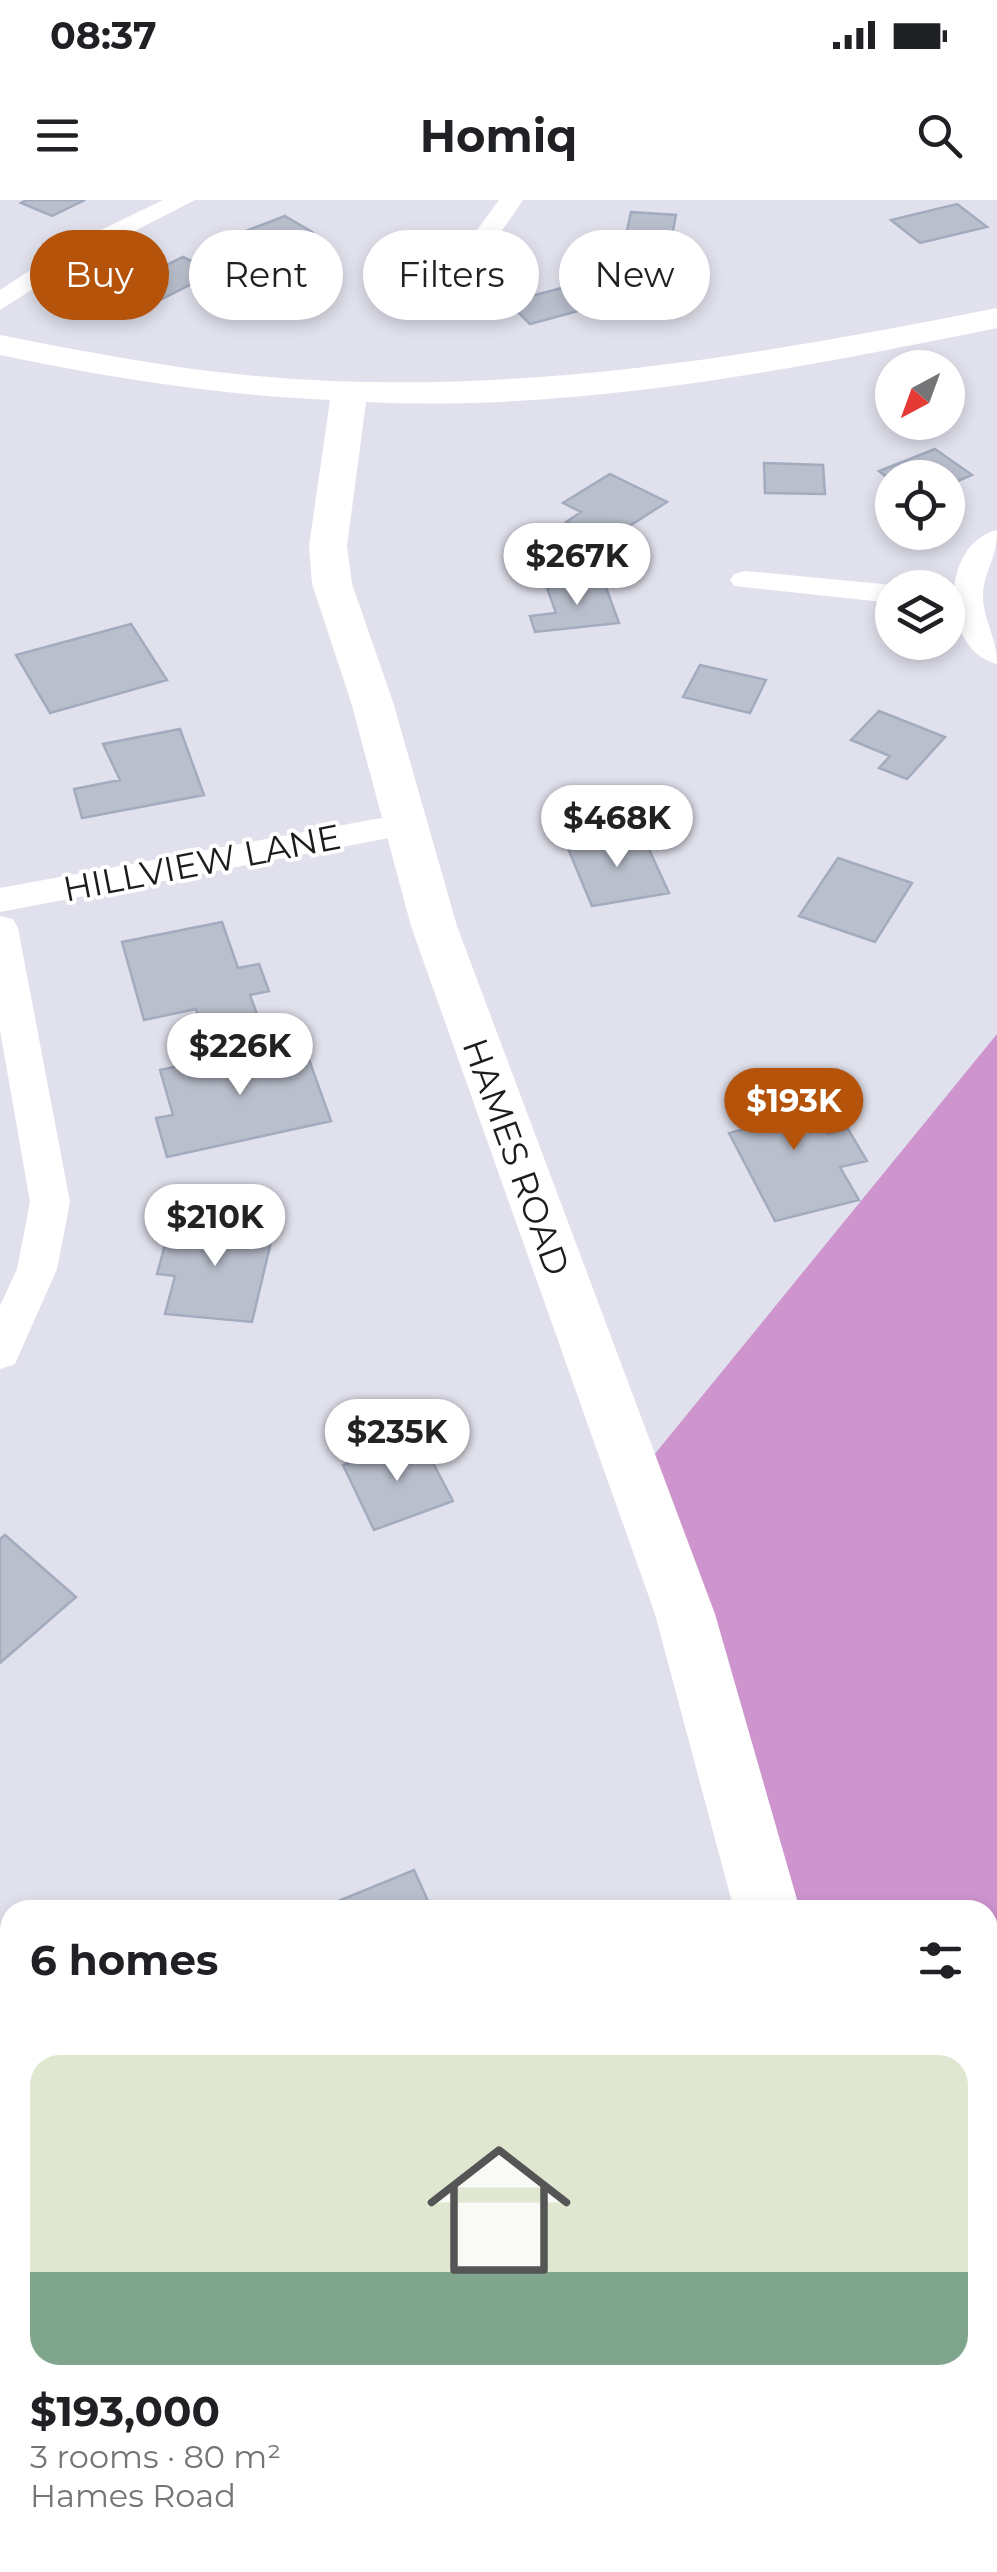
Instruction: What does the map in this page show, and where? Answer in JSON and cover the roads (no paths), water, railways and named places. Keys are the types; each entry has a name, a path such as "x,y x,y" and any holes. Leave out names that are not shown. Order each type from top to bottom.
{"street":[{"path":"0,302 73,253 183,200"},
{"path":"490,230 511,200"},
{"path":"0,345 112,368 268,390 349,394 595,387 768,364 997,318"},
{"name":"HAMES ROAD","path":"349,394 328,546 330,565 434,926 604,1402 685,1614 764,1900"},
{"path":"965,581 973,564 997,539"},
{"path":"746,580 875,592"},
{"path":"965,614 997,655"},
{"name":"HILLVIEW LANE","path":"0,900 403,825"},
{"path":"0,928 50,1202 37,1269 0,1352"}]}
